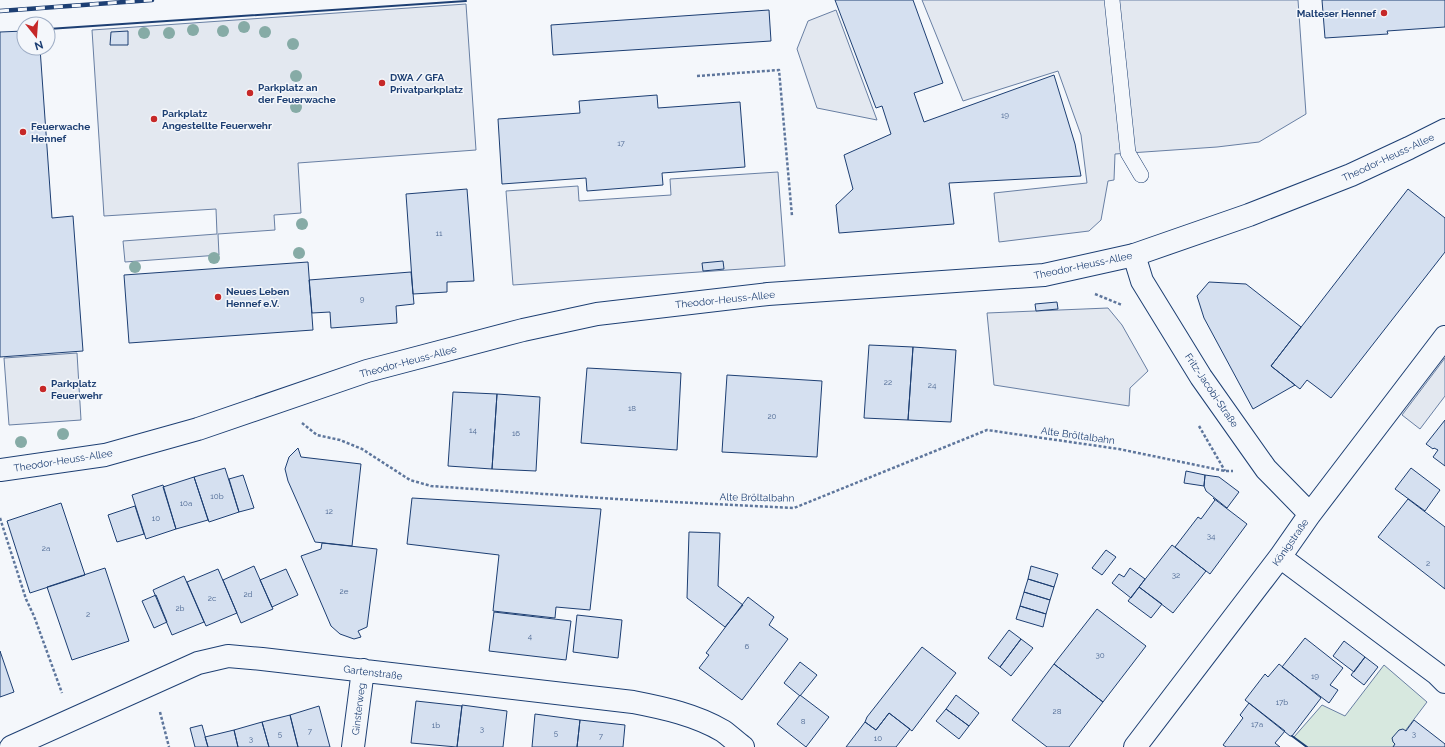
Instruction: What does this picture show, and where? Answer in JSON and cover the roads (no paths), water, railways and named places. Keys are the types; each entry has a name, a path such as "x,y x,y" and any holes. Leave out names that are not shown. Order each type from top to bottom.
{"street":[{"name":"Theodor-Heuss-Allee","path":"0,470 105,455 198,429 367,371 523,330 597,314 768,294 1044,275 1134,255 1249,215 1351,175 1445,130"},
{"name":"Fritz-Jacobi-Straße","path":"1134,255 1142,281 1201,377 1266,469 1310,514"},
{"name":"Königstraße","path":"1135,747 1445,337"},
{"path":"1280,557 1437,674 1445,682"},
{"name":"Gartenstraße","path":"11,747 198,663 228,656 363,670 633,702 667,708 698,719 723,731 743,747"},
{"name":"Ginsterweg","path":"353,747 363,670"}],"lane":[{"path":"1112,0 1128,153 1141,175"}],"railway":[{"path":"0,11 152,0"}],"place":[{"name":"Malteser Hennef","path":"1384,13"},
{"name":"DWA / GFA Privatparkplatz","path":"382,83"},
{"name":"Parkplatz an der Feuerwache","path":"250,93"},
{"name":"Parkplatz Angestellte Feuerwehr","path":"154,119"},
{"name":"Feuerwache Hennef","path":"23,132"},
{"name":"Neues Leben Hennef e.V.","path":"218,297"},
{"name":"Parkplatz Feuerwehr","path":"43,389"}]}
